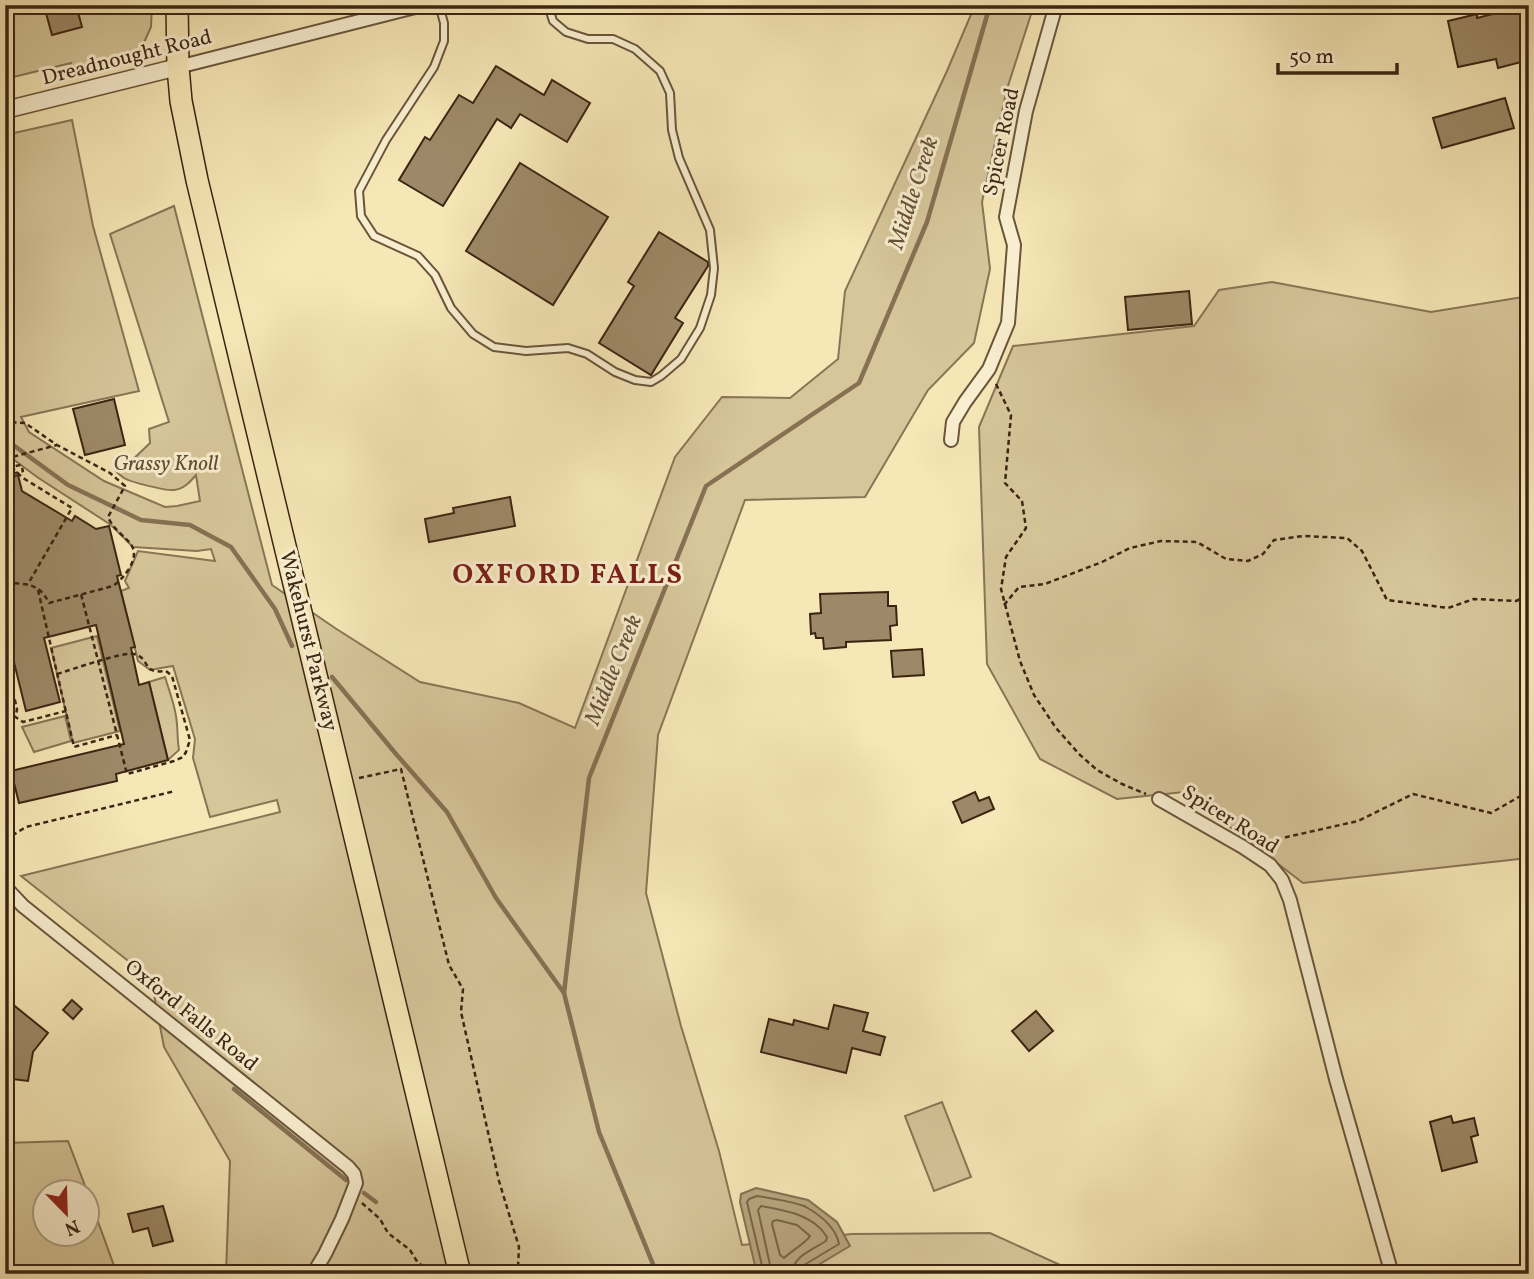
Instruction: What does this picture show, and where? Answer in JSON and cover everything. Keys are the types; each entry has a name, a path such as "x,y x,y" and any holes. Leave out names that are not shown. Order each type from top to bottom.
{"main road":[{"name":"Wakehurst Parkway","path":"177,5 181,101 197,180 460,1274"}],"street":[{"name":"Dreadnought Road","path":"5,110 423,5"},
{"name":"Spicer Road","path":"951,440 953,422 964,402 989,369 1008,323 1014,245 1006,217 1026,111 1056,5"},
{"name":"Spicer Road","path":"1159,799 1244,847 1269,865 1282,880 1290,900 1336,1079 1392,1274"},
{"name":"Oxford Falls Road","path":"5,887 23,906 338,1158 354,1174 356,1183 351,1194"},
{"path":"313,1274 331,1242 351,1194"}],"lane":[{"path":"439,5 444,23 444,41 434,67 386,140 359,191 361,216 374,236 418,256 435,275 451,307 473,334 494,347 526,351 568,348 587,354 615,372 635,380 651,382 681,359 700,328 711,295 714,268 710,230 679,158 672,130 670,93 660,71 635,50 613,39 588,39 565,32 553,21 548,5"}],"path":[{"name":"Spicer Road","path":"989,369 1011,415 1005,483 1022,501 1026,528 1006,556 1001,589 1020,660 1034,695 1056,728 1079,754 1097,770 1159,799"},
{"path":"5,418 8,422 25,423 57,445 110,473 125,486 108,517 111,525 133,547 135,553 131,566 113,586 49,603 46,596 28,584 5,583"},
{"path":"28,584 72,508 23,478 5,460 57,445"},
{"path":"5,476 23,471 21,465 12,467"},
{"path":"1004,605 1019,587 1045,584 1130,548 1161,541 1197,542 1226,559 1248,561 1263,554 1274,540 1303,536 1348,538 1362,551 1387,600 1448,608 1474,599 1517,601 1529,595"},
{"path":"38,590 74,747 117,735"},
{"path":"57,674 99,662 128,654 137,654 155,673 166,671 172,676 190,740 183,757 127,774 99,662 81,594"},
{"path":"5,658 17,709 16,715 5,719"},
{"path":"14,716 23,722 66,711"},
{"path":"342,782 401,769 449,965 463,989 461,1012 499,1181 519,1247 516,1274"},
{"path":"5,840 26,827 175,791"},
{"path":"1244,847 1358,821 1413,794 1491,813 1529,791"},
{"path":"351,1194 380,1219 388,1233 410,1250 418,1263 437,1274"}],"green space":[{"path":"5,5 152,5 151,27 138,56 107,70 69,67 71,63 5,79"},
{"name":"Grassy Knoll","path":"975,5 1034,5 1007,89 982,202 990,269 974,343 928,390 865,497 745,500 658,735 646,893 681,1026 719,1151 742,1245 852,1234 990,1233 1080,1274 226,1274 230,1161 164,1047 151,979 21,876 280,812 277,800 210,817 193,758 195,739 173,666 150,670 138,661 121,591 129,588 125,581 138,551 215,561 211,549 197,551 133,547 111,525 5,453 5,135 72,120 93,226 139,391 21,417 29,432 104,481 165,507 200,501 196,475 184,487 170,490 128,480 115,470 125,467 150,443 149,429 169,422 110,234 174,206 272,585 420,682 519,703 575,728 675,457 722,397 790,398 838,359 845,291"},
{"path":"1272,282 1431,312 1529,296 1529,858 1303,883 1184,792 1117,799 1040,759 987,664 979,427 1013,346 1194,326 1219,290"},
{"path":"97,636 120,731 73,743 51,648"},
{"path":"165,677 177,720 179,750 168,760 149,682"},
{"path":"65,716 71,741 34,752 22,727"},
{"path":"942,1102 971,1177 934,1191 905,1116"},
{"path":"68,1141 82,1178 32,1178 32,1248 102,1248 102,1233 117,1274 5,1274 5,1143"}],"water":[{"path":"756,1188 808,1200 837,1222 850,1246 803,1274 757,1274 740,1202 741,1194"}],"building":[{"path":"76,5 82,27 52,35 46,13"},
{"path":"1529,5 1529,60 1498,68 1496,59 1458,67 1448,21 1477,14 1477,18"},
{"path":"496,66 544,95 552,80 590,103 567,142 520,114 511,128 497,119 443,206 399,180 425,137 430,140 459,95 473,103"},
{"path":"1505,98 1514,128 1442,148 1433,118"},
{"path":"520,163 608,217 553,305 466,251"},
{"path":"659,232 708,262 708,266 675,318 683,323 651,375 599,343 634,286 628,282"},
{"path":"1189,291 1192,324 1128,330 1125,297"},
{"path":"114,399 125,445 85,455 73,409"},
{"path":"18,475 22,491 72,521 75,516 96,529 109,526 121,575 117,576 135,647 131,648 139,685 149,682 168,760 116,774 117,781 19,803 11,771 124,744 96,625 44,638 60,702 26,711 13,658 8,660 5,649 5,645 10,644 5,626 5,479"},
{"path":"510,497 515,526 429,542 425,519 454,513 453,508"},
{"path":"888,592 888,606 896,606 897,625 890,626 891,640 846,642 846,647 824,649 823,638 816,638 815,633 811,634 810,614 821,613 820,594"},
{"path":"922,649 924,675 893,677 891,651"},
{"path":"975,792 979,801 989,797 994,809 962,823 953,802"},
{"path":"5,998 48,1033 33,1052 28,1081 5,1078 9,1047 5,1044"},
{"path":"72,1000 82,1009 73,1019 63,1010"},
{"path":"834,1005 868,1013 863,1031 885,1037 880,1055 852,1048 846,1073 761,1052 769,1019 793,1025 794,1020 828,1029"},
{"path":"1036,1011 1053,1031 1029,1051 1012,1031"},
{"path":"1451,1116 1453,1123 1474,1118 1478,1135 1471,1137 1477,1162 1442,1171 1430,1122"},
{"path":"163,1206 173,1241 153,1246 148,1228 133,1232 128,1214"}],"waterway":[{"name":"Middle Creek","path":"657,1274 599,1132 564,993 589,778 706,486 859,383 927,222 990,5"},
{"path":"5,439 68,485 141,520 190,525 231,547 275,609 292,646"},
{"path":"332,677 447,812 496,898 564,993"},
{"path":"234,1089 346,1180"},
{"path":"364,1193 376,1202"}],"district":[{"name":"OXFORD FALLS","path":"568,575"}]}
